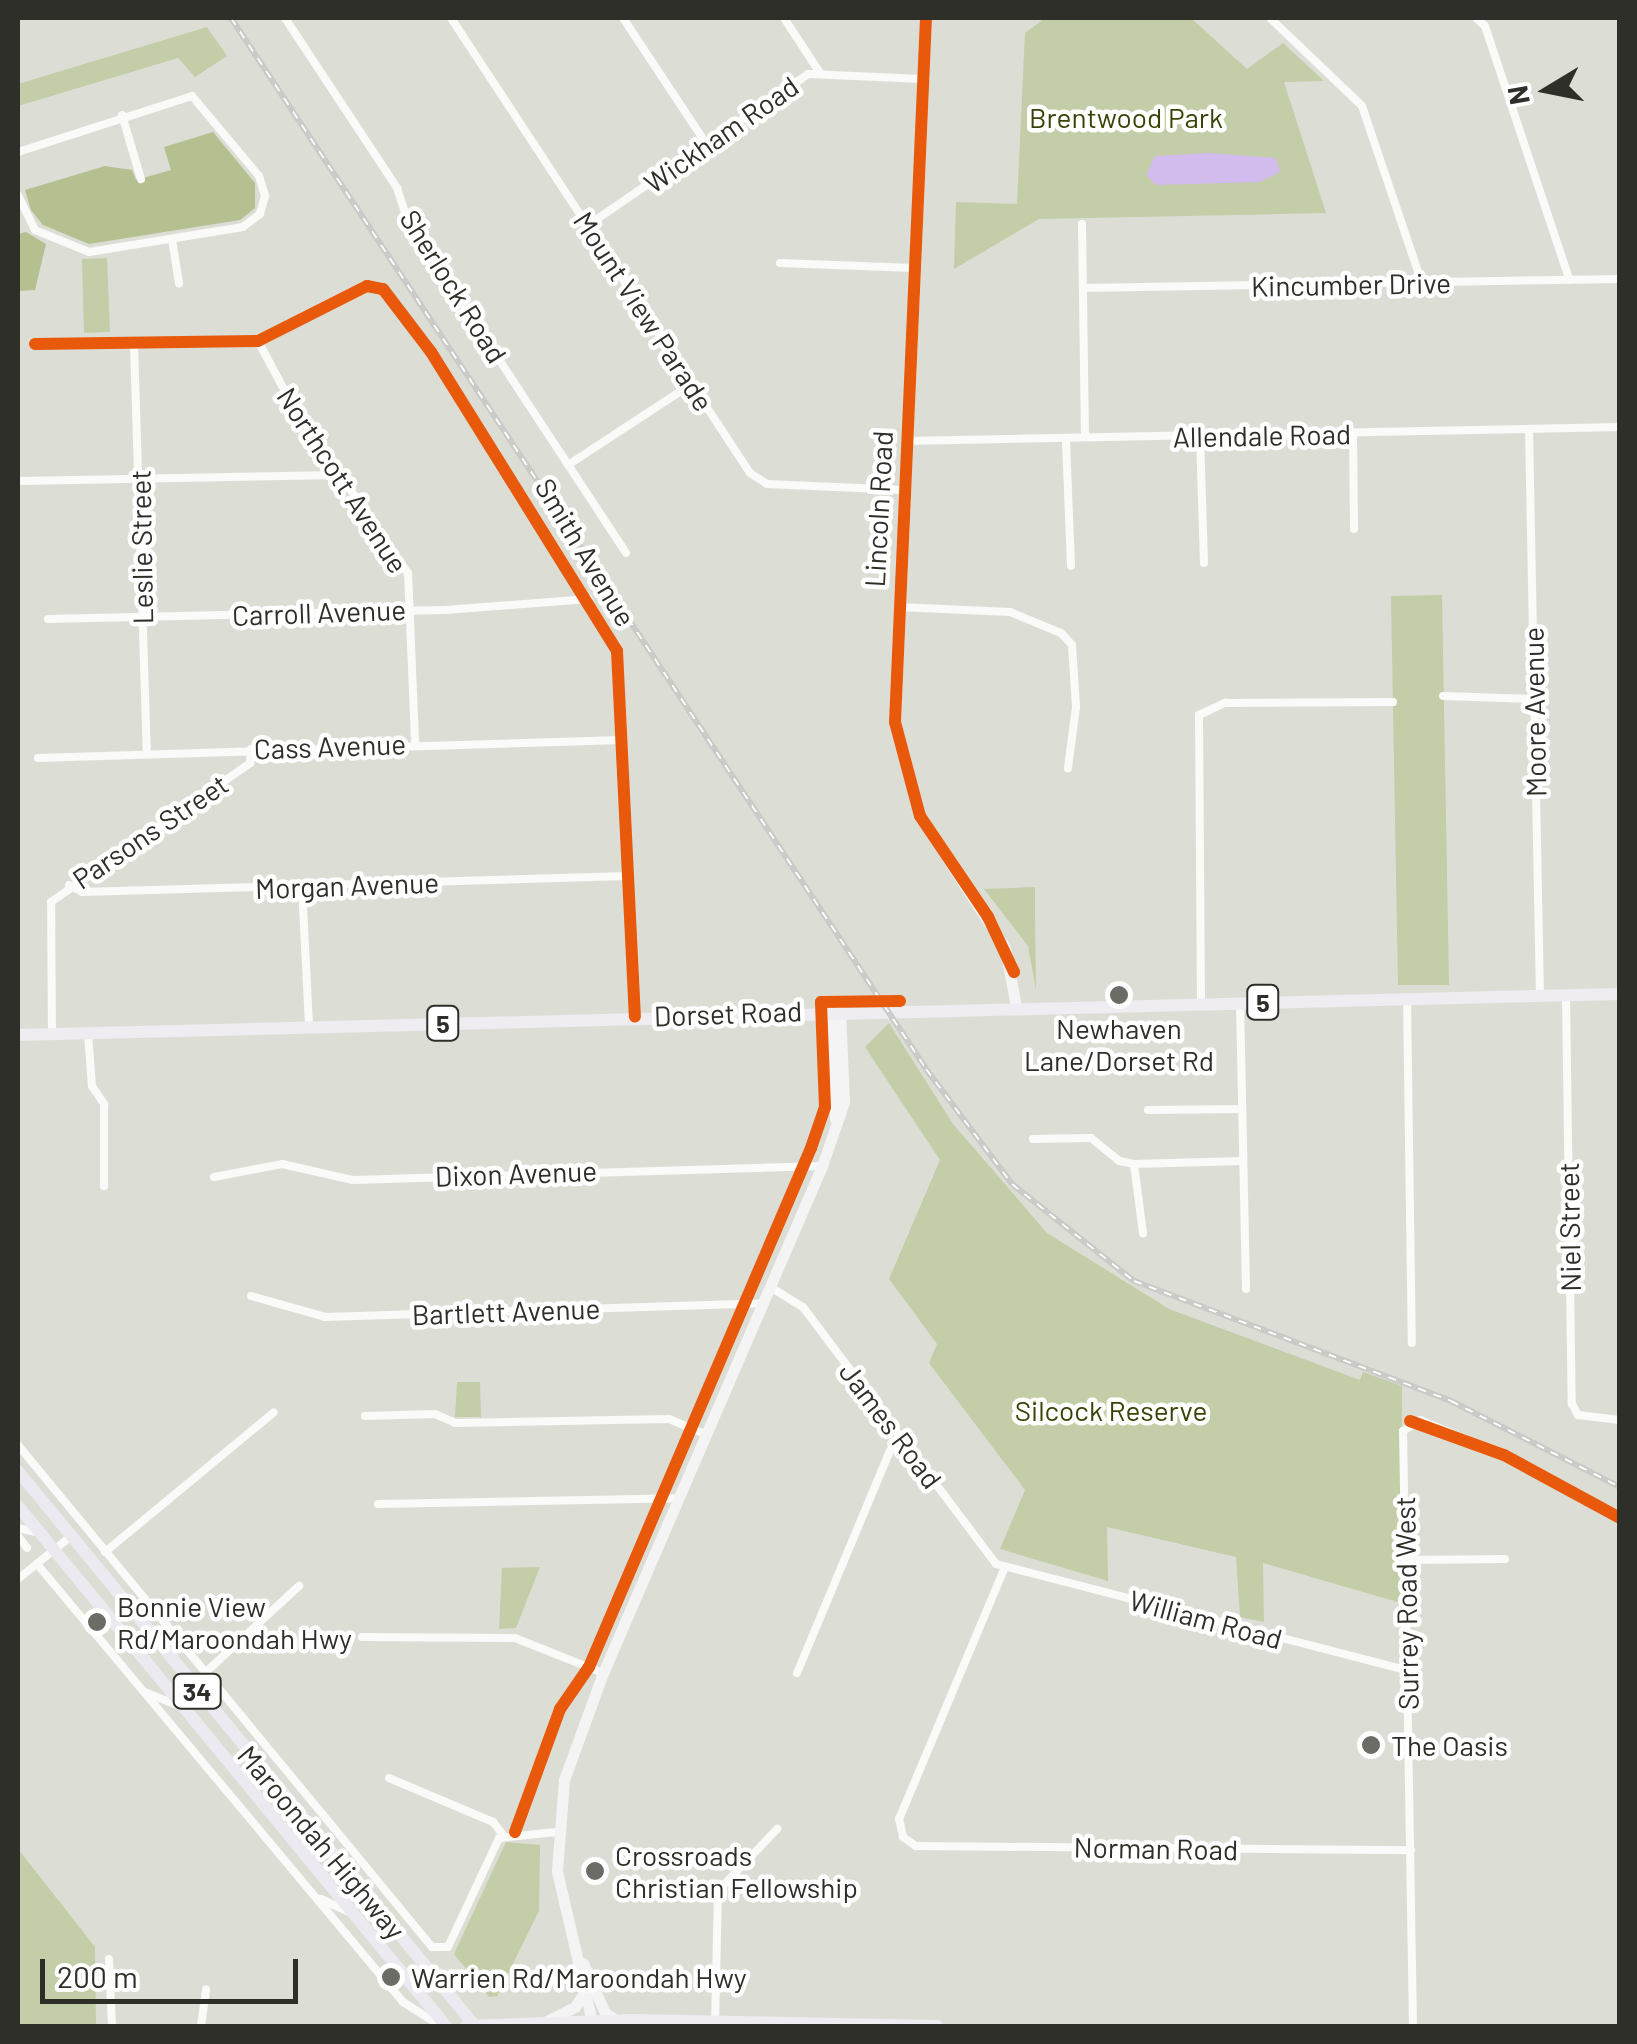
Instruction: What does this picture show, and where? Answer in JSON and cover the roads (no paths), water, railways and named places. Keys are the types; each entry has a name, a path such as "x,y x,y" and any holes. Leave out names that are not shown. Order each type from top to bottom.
{"highway":[{"name":"Maroondah Highway","path":"18,1471 471,2026"},
{"name":"Maroondah Highway","path":"18,1506 444,2026"}],"main road":[{"name":"Lincoln Road","path":"926,18 895,722 906,781 927,830 1005,948 1016,1006"},
{"name":"Dorset Road","path":"18,1035 906,1008 1620,994"},
{"path":"845,1043 871,1009"},
{"path":"593,2024 569,1932 557,1832 564,1780 603,1673 822,1166 844,1102 845,1043 835,1010"},
{"path":"835,1010 835,1123"},
{"path":"569,1932 606,2013 616,2020"},
{"path":"545,2022 575,2007 585,1991"},
{"path":"471,2026 593,2024 616,2020 661,2024 937,2026"},
{"path":"645,2026 661,2024"}],"street":[{"name":"Sherlock Road","path":"285,18 397,188 408,221 626,553"},
{"name":"Mount View Parade","path":"451,18 692,384 762,482 904,490"},
{"path":"622,18 706,145"},
{"path":"784,18 820,73"},
{"path":"1270,18 1362,106 1422,283"},
{"path":"1476,18 1485,26 1569,280"},
{"name":"Wickham Road","path":"587,226 808,74 923,79"},
{"path":"18,152 122,115 197,98 262,182 262,209 249,224 172,239 74,250 35,230 18,195"},
{"path":"122,115 141,179"},
{"path":"1082,224 1085,434"},
{"path":"172,239 178,283"},
{"path":"780,263 914,268"},
{"name":"Kincumber Drive","path":"1083,288 1620,278"},
{"name":"Smith Avenue","path":"258,340 368,286 383,289 431,352 589,599 617,650 635,1017"},
{"path":"35,344 258,340"},
{"name":"Northcott Avenue","path":"258,340 339,474 408,574 414,744"},
{"name":"Leslie Street","path":"134,345 148,750"},
{"path":"568,465 692,384"},
{"name":"Allendale Road","path":"906,441 1066,441 1085,434 1200,436 1620,428"},
{"name":"Moore Avenue","path":"1529,429 1540,996"},
{"path":"1353,433 1354,529"},
{"path":"1200,436 1204,563"},
{"path":"1066,441 1071,566"},
{"path":"22,481 339,474"},
{"name":"Carroll Avenue","path":"48,619 411,609 589,599"},
{"path":"898,608 1010,612 1061,632 1072,645 1076,707 1068,768"},
{"path":"1443,696 1534,699"},
{"path":"1201,1003 1196,726 1203,711 1225,703 1393,702"},
{"name":"Cass Avenue","path":"38,758 148,750 622,740"},
{"name":"Parsons Street","path":"52,1034 46,915 69,885 250,763 252,749"},
{"name":"Morgan Avenue","path":"69,885 82,892 628,876"},
{"path":"302,887 308,1027"},
{"name":"Niel Street","path":"1566,995 1572,1404 1578,1415 1620,1420"},
{"path":"1407,998 1412,1343"},
{"path":"1240,1002 1246,1289"},
{"path":"88,1034 92,1086 104,1104 104,1186"},
{"path":"1148,1110 1242,1109"},
{"path":"1033,1139 1091,1138 1119,1161 1134,1164 1243,1160"},
{"name":"Dixon Avenue","path":"214,1177 282,1164 354,1180 822,1166"},
{"path":"1134,1164 1143,1233"},
{"name":"James Road","path":"772,1288 803,1307 989,1555 1006,1567"},
{"name":"Bartlett Avenue","path":"251,1296 325,1317 764,1303"},
{"path":"105,1552 274,1412"},
{"path":"365,1416 434,1414 455,1423 669,1419 707,1435"},
{"name":"Surrey Road West","path":"1413,2026 1404,1431 1410,1422 1504,1454 1620,1518"},
{"path":"797,1673 890,1451 902,1439"},
{"path":"18,1445 432,1947 448,1947 502,1835"},
{"path":"378,1504 679,1498"},
{"path":"18,1528 39,1533"},
{"path":"18,1536 27,1548"},
{"path":"18,1579 70,1537"},
{"path":"1406,1560 1505,1559"},
{"path":"37,1564 403,2002 444,2026"},
{"name":"William Road","path":"1006,1567 1407,1670"},
{"name":"Norman Road","path":"1006,1567 900,1819 904,1837 916,1846 1411,1850"},
{"path":"206,1672 300,1586"},
{"path":"362,1636 515,1638 603,1673"},
{"path":"147,1693 180,1706"},
{"path":"388,1778 493,1822 502,1835"},
{"path":"717,2025 718,1891 777,1829"},
{"path":"502,1835 557,1832"},
{"path":"322,1844 350,1849"},
{"path":"315,1896 353,1914"},
{"path":"110,1959 112,2026"},
{"path":"201,2026 206,1989"}],"railway":[{"path":"231,18 926,1069 1012,1184 1134,1281 1451,1401 1620,1487"}],"place":[{"name":"Newhaven Lane/Dorset Rd","path":"1119,995"},
{"name":"Bonnie View Rd/Maroondah Hwy","path":"97,1622"},
{"name":"The Oasis","path":"1371,1745"},
{"name":"Crossroads Christian Fellowship","path":"595,1871"},
{"name":"Warrien Rd/Maroondah Hwy","path":"391,1977"}],"park label":[{"name":"Brentwood Park","path":"1126,117"},
{"name":"Silcock Reserve","path":"1111,1410"}]}
